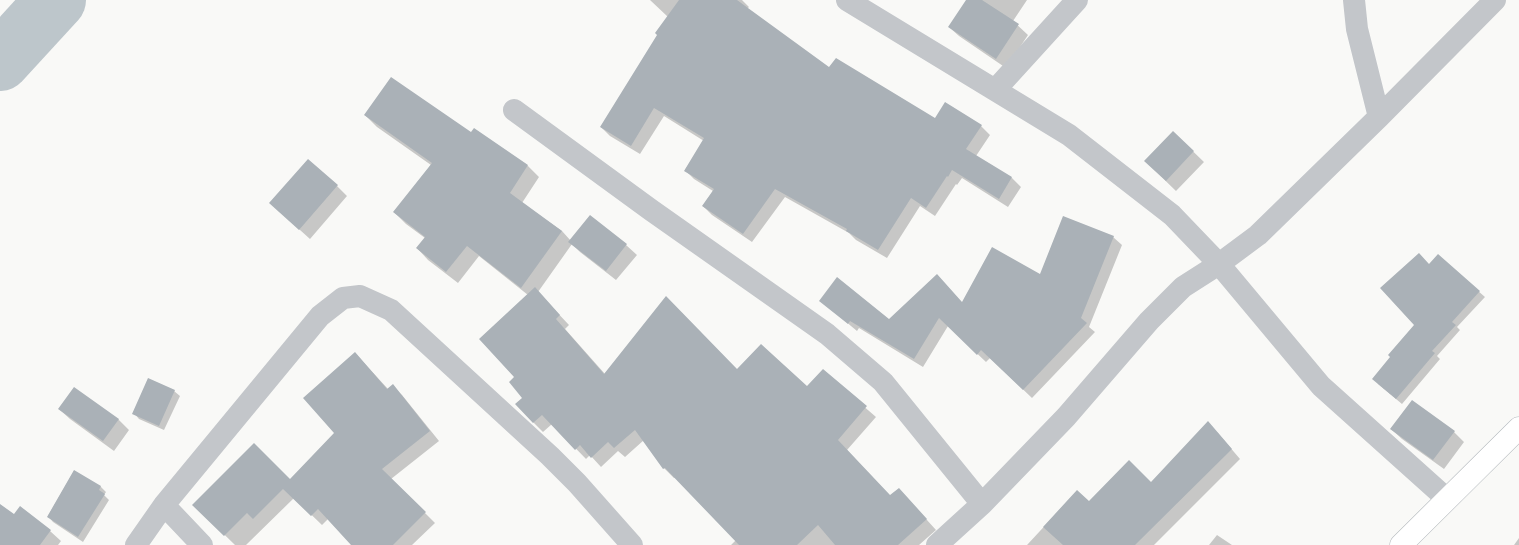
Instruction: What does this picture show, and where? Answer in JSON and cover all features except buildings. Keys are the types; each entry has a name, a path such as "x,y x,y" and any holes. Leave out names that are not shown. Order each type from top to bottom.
{"street":[{"path":"847,0 1069,135 1172,215 1220,264 1321,386 1447,500"},
{"path":"995,90 1077,0"},
{"path":"1354,0 1357,29 1379,117"},
{"path":"937,545 982,504 1066,417 1149,321 1183,287 1220,264 1258,235 1379,117 1495,0"},
{"path":"514,110 651,210 827,334 883,382 982,504"},
{"path":"136,545 164,505 320,316 343,298 360,296 391,310 550,456 577,483 632,545"},
{"path":"1401,545 1519,428"},
{"path":"164,505 202,545"}],"waterway":[{"path":"0,61 56,0"}]}
